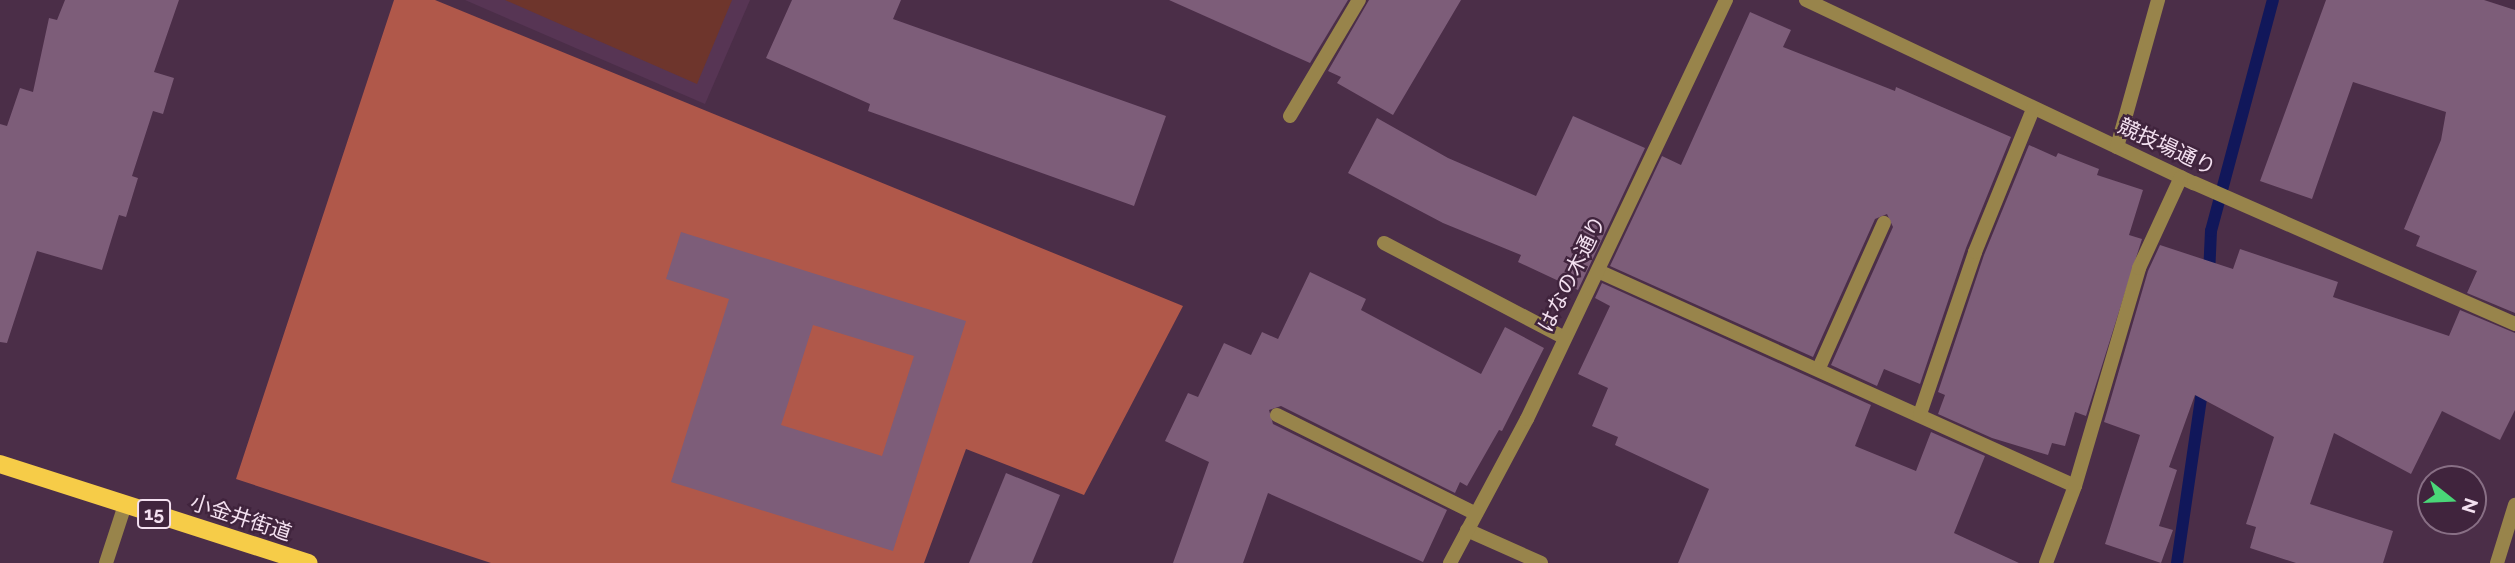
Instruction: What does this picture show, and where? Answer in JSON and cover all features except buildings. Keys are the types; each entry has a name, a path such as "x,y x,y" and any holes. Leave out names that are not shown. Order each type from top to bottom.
{"main road":[{"name":"小金井街道","path":"0,464 309,563"}],"street":[{"path":"1290,117 1359,0"},
{"name":"はなの木通り","path":"1450,563 1598,271 1726,0"},
{"name":"競技場通り","path":"1806,0 2187,180 2515,324"},
{"path":"2117,147 2158,0"},
{"path":"1920,414 1975,252 2033,109"},
{"path":"2046,563 2075,486 2139,268 2187,180"},
{"path":"1819,368 1884,223"},
{"path":"1384,243 1565,338"},
{"path":"1598,271 1819,368 2075,486"},
{"path":"1278,415 1476,514"},
{"path":"106,563 125,505"},
{"path":"2497,563 2515,505"},
{"path":"1467,530 1541,563"}],"shaded area":[{"path":"394,0 435,0 1183,306 1084,495 966,449 924,563 491,563 236,479"},
{"path":"465,0 750,0 705,104"},
{"path":"505,0 732,0 697,84"}],"waterway":[{"path":"2209,275 2211,231 2273,0"},
{"path":"2177,563 2203,384"}]}
